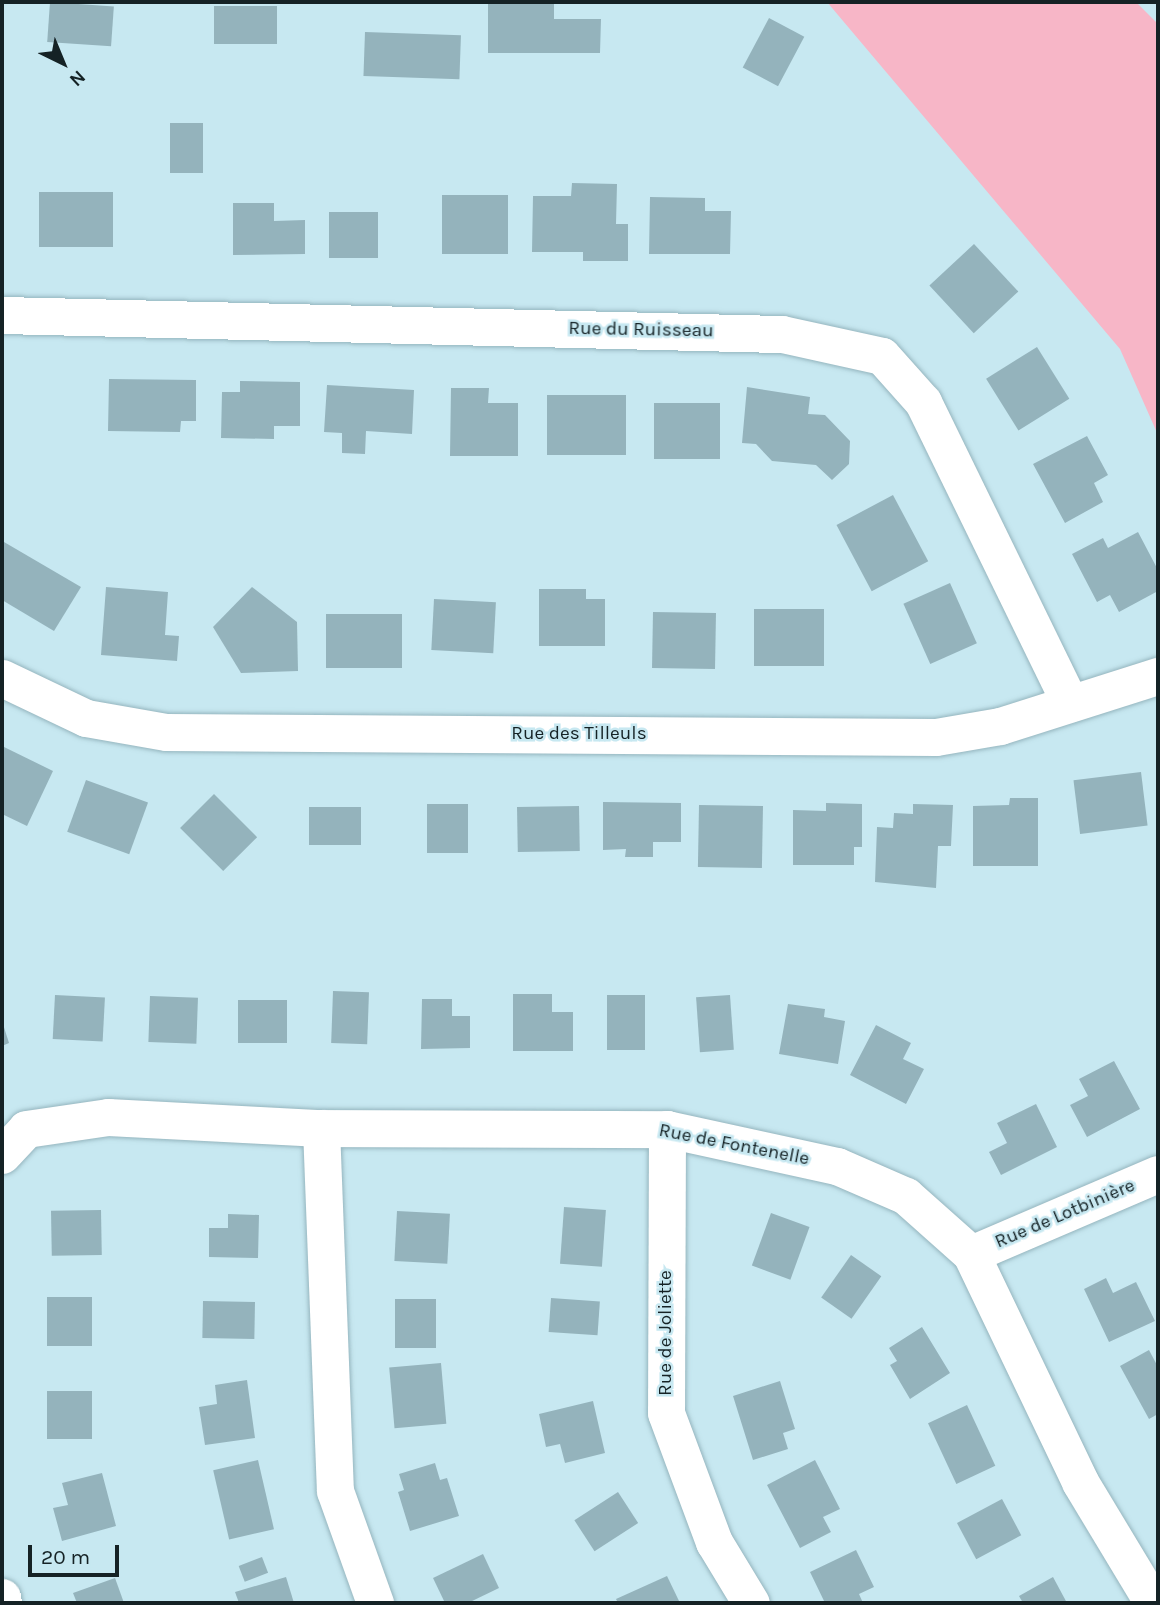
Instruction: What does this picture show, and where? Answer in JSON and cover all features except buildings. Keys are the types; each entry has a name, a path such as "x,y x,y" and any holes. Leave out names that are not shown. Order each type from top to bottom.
{"street":[{"name":"Rue du Ruisseau","path":"2,315 782,334 882,356 923,402 1070,703"},
{"name":"Rue des Tilleuls","path":"2,678 86,718 166,732 936,737 1000,726 1158,676"},
{"name":"Rue de Fontenelle","path":"2,1155 26,1129 108,1117 321,1128 667,1129 837,1166 906,1196 971,1254 1080,1482 1153,1603"},
{"path":"321,1128 335,1491 375,1603"},
{"name":"Rue de Joliette","path":"667,1129 666,1413 714,1542 751,1603"},
{"name":"Rue de Lotbinière","path":"971,1254 1158,1174"},
{"path":"2,1597 3,1603"}],"shaded area":[{"path":"827,2 1136,2 1158,24 1158,435 1120,349"}]}
